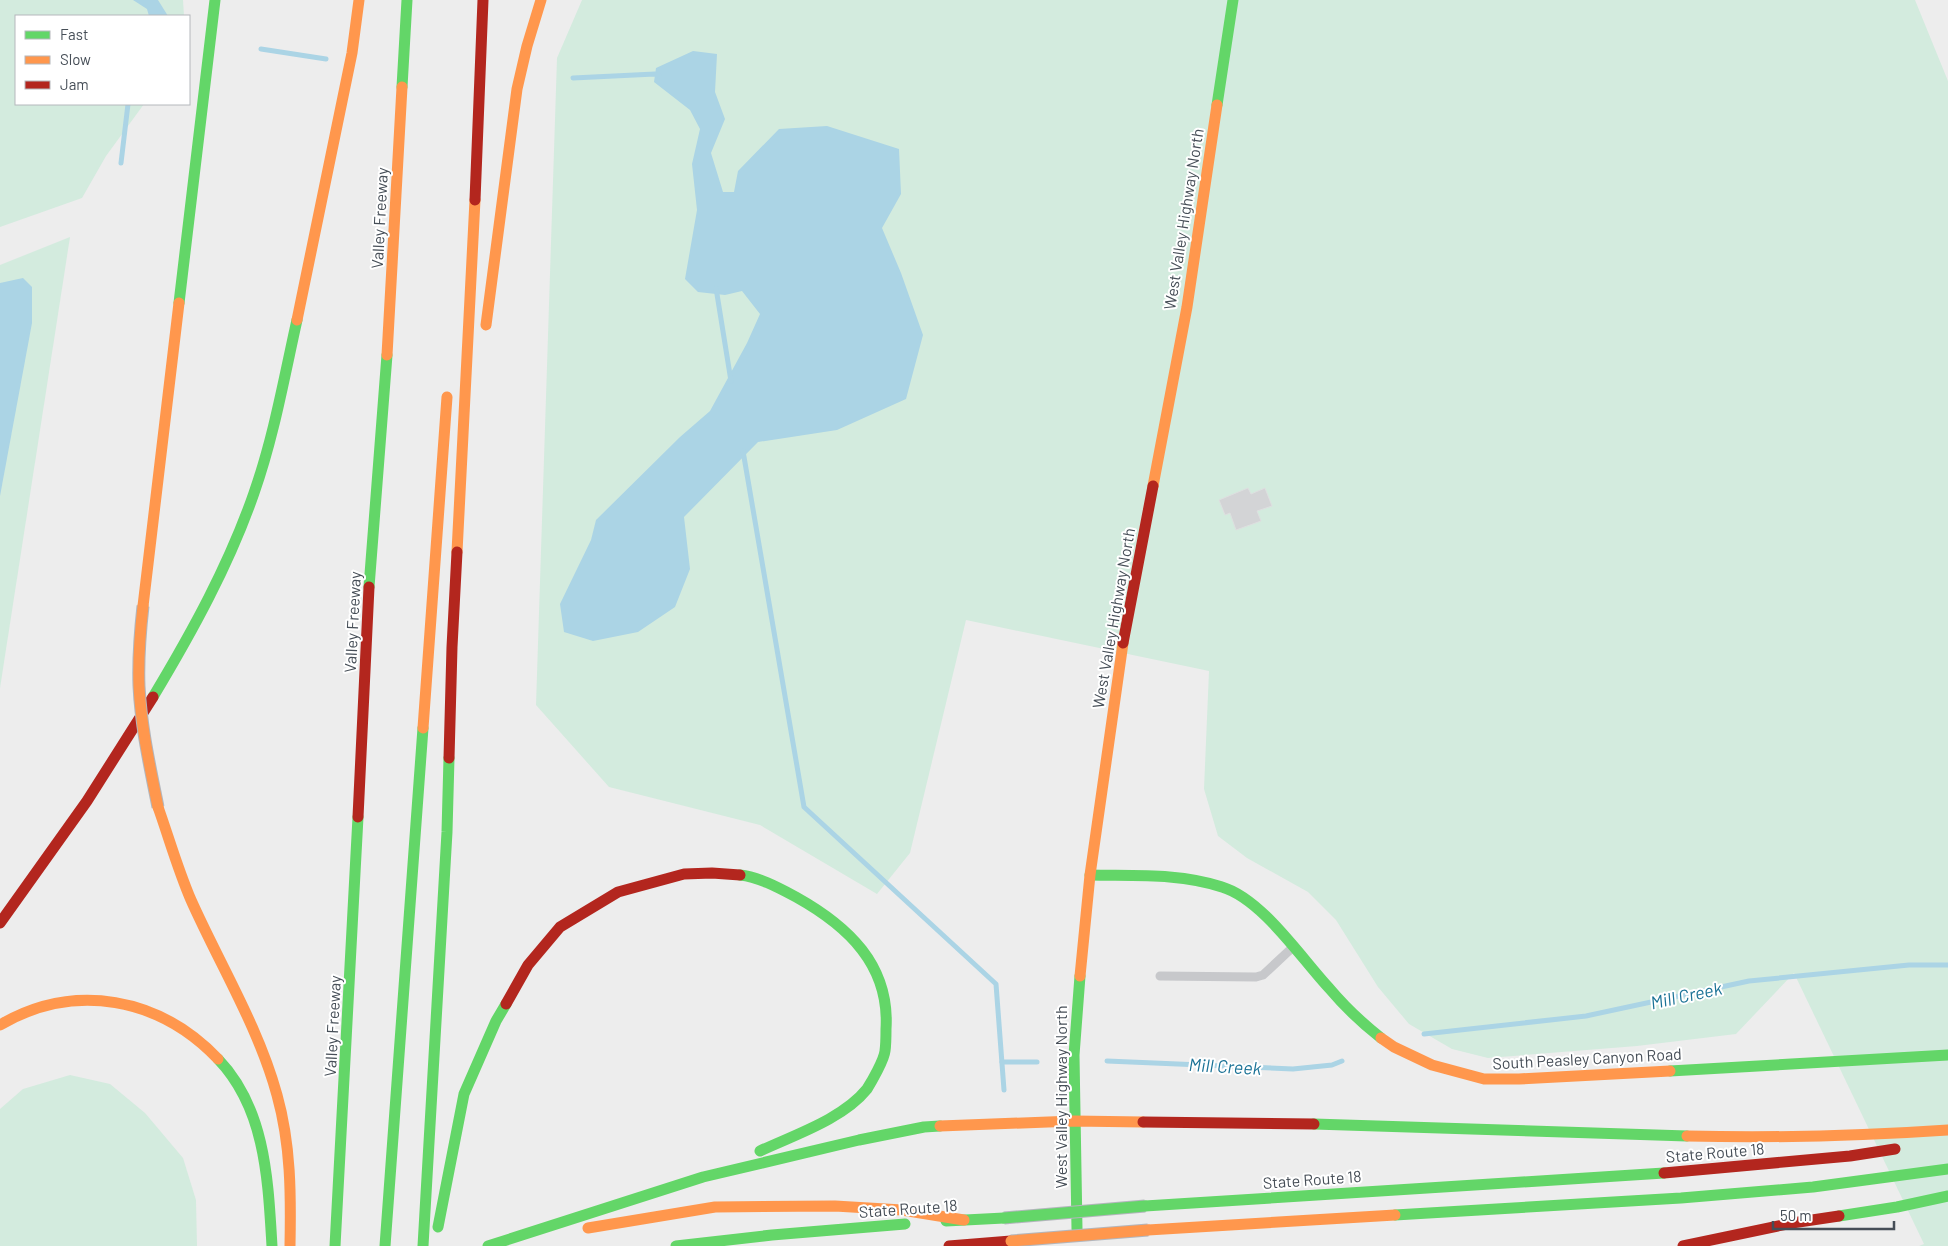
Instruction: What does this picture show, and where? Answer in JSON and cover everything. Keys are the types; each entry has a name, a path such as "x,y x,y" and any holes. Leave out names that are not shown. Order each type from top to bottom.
{"main road":[{"path":"215,0 139,638 140,696 143,727 158,807 191,900 259,1042 277,1096 284,1123 290,1170 290,1244"},
{"path":"0,923 87,801 163,681 190,635 228,558 254,493 275,423 352,53 359,0"},
{"name":"Valley Freeway","path":"335,1246 355,897 367,619 389,322 407,0"},
{"path":"423,1246 446,832 452,647 473,261 483,0"},
{"path":"485,337 506,160 517,89 526,46 541,0"},
{"name":"West Valley Highway North","path":"1077,1246 1074,1055 1077,1002 1090,875 1122,649 1187,306 1233,0"},
{"path":"466,124 479,81"},
{"path":"385,1246 448,386"},
{"path":"452,647 473,461"},
{"path":"436,1236 453,1144 467,1086 511,992 528,966 560,927 618,892 656,881 684,874 712,873 747,876 777,886 814,907 859,945 876,970 883,991 887,1014 885,1053 868,1087 856,1101 825,1121 703,1177"},
{"name":"South Peasley Canyon Road","path":"1090,875 1182,877 1224,887 1248,901 1265,915 1292,948 1362,1022 1394,1047 1432,1066 1484,1080 1948,1055"},
{"path":"0,1025 40,1008 67,1002 88,1000 110,1001 134,1006 157,1015 176,1024 197,1038 223,1062 251,1110 266,1174 272,1246"},
{"path":"488,1246 703,1177 859,1140 924,1127 1074,1121 1363,1125 1733,1136 1863,1136 1948,1130"},
{"path":"1924,1144 1948,1137"},
{"name":"State Route 18","path":"676,1246 772,1234 1145,1206 1673,1172 1850,1156 1907,1147"},
{"path":"949,1246 1148,1230 1681,1198 1813,1187 1948,1169"},
{"path":"1682,1246 1782,1225 1897,1207 1948,1196"},
{"path":"501,1242 715,1207 835,1206 902,1210 964,1220"},
{"path":"990,1246 1011,1241"}],"lane":[{"path":"1160,976 1256,977 1263,975 1292,948"}],"green space":[{"path":"0,0 183,0 184,15 15,15 15,105 143,105 106,156 82,198 0,227"},
{"path":"582,0 1915,0 1948,81 1948,1246 1919,1246 1924,1244 1794,973 1736,1034 1637,1046 1488,1058 1452,1049 1409,1024 1378,987 1336,920 1308,892 1247,858 1218,836 1204,789 1209,671 966,620 910,853 877,894 760,825 609,787 536,705 557,58"},
{"path":"70,237 0,688 0,265"},
{"path":"70,1075 110,1084 145,1113 183,1158 196,1200 197,1246 0,1246 0,1109 23,1089"}],"water":[{"path":"133,0 158,0 167,15 149,15 147,9"},
{"path":"693,51 717,54 715,92 725,119 711,153 723,192 734,192 738,171 779,129 827,126 899,149 901,194 882,228 901,273 923,335 906,399 837,430 758,442 684,517 690,569 675,607 638,632 593,641 564,632 560,604 591,540 596,520 680,437 710,411 747,343 760,314 742,291 725,295 698,292 685,279 697,210 692,164 700,129 690,110 654,82 656,68"},
{"path":"23,278 32,287 32,323 0,496 0,283"}],"building":[{"path":"1248,488 1251,494 1265,488 1272,506 1257,511 1261,521 1236,530 1230,513 1225,515 1219,500"}],"waterway":[{"path":"261,49 326,59"},
{"path":"573,78 655,74 659,76"},
{"path":"121,163 128,105"},
{"path":"716,288 731,381"},
{"path":"743,451 804,807 996,984 1004,1090"},
{"name":"Mill Creek","path":"1424,1034 1586,1016 1749,981 1909,965 1948,965"},
{"name":"Mill Creek","path":"1107,1061 1293,1069 1332,1065 1342,1061"},
{"name":"Mill Creek","path":"1002,1062 1037,1062"}],"traffic: fast":[{"path":"179,303 215,0"},
{"path":"402,87 407,0"},
{"path":"1217,105 1233,0"},
{"path":"153,697 209,598 244,520 267,450 297,320"},
{"path":"369,587 387,355"},
{"path":"385,1246 423,728"},
{"path":"423,1246 447,832 449,758"},
{"path":"335,1246 358,817"},
{"path":"740,875 762,880 796,897 833,921 862,950 873,967 881,985 885,1006 886,1040 884,1055 867,1089 857,1100 832,1118 760,1151"},
{"path":"1090,875 1157,876 1190,879 1222,887 1237,894 1266,916 1341,1002 1381,1038"},
{"path":"1077,1229 1074,1055 1080,976"},
{"path":"438,1227 464,1094 496,1021 506,1004"},
{"path":"1670,1071 1948,1055"},
{"path":"218,1059 234,1079 246,1100 262,1147 269,1196 272,1246"},
{"path":"1314,1124 1687,1136"},
{"path":"488,1246 703,1177 859,1140 924,1127 940,1126"},
{"path":"1395,1215 1681,1198 1813,1187 1948,1169"},
{"path":"1145,1206 1664,1173"},
{"path":"1839,1216 1897,1207 1948,1196"},
{"path":"1004,1218 1145,1206"},
{"path":"946,1221 1004,1218"},
{"path":"676,1246 772,1235 905,1224"}],"traffic: slow":[{"path":"297,320 352,53 359,0"},
{"path":"486,325 517,89 527,46 541,0"},
{"path":"387,355 402,87"},
{"path":"1153,486 1187,307 1217,105"},
{"path":"457,552 475,200"},
{"path":"143,606 179,303"},
{"path":"423,728 447,397"},
{"path":"143,606 139,656 140,701 146,747 158,807"},
{"path":"1080,976 1090,875 1123,643"},
{"path":"158,807 186,889 249,1020 269,1069 277,1095 288,1151 290,1246"},
{"path":"0,1025 29,1011 58,1003 87,1000 115,1003 143,1010 170,1022 195,1038 218,1059"},
{"path":"1381,1038 1394,1047 1432,1065 1484,1079 1519,1079 1670,1071"},
{"path":"940,1126 1074,1121 1143,1122"},
{"path":"1687,1136 1818,1136 1948,1130"},
{"path":"588,1228 715,1207 835,1206 902,1210 964,1220"},
{"path":"1148,1230 1395,1215"},
{"path":"1011,1241 1148,1230"}],"traffic: jam":[{"path":"475,200 483,0"},
{"path":"1123,643 1153,486"},
{"path":"449,758 457,552"},
{"path":"358,817 369,587"},
{"path":"0,923 87,801 153,697"},
{"path":"506,1004 528,965 560,927 618,892 684,874 740,875"},
{"path":"1143,1122 1314,1124"},
{"path":"1664,1173 1850,1156 1895,1149"},
{"path":"1683,1246 1792,1223 1839,1216"},
{"path":"949,1246 1011,1241"}]}
